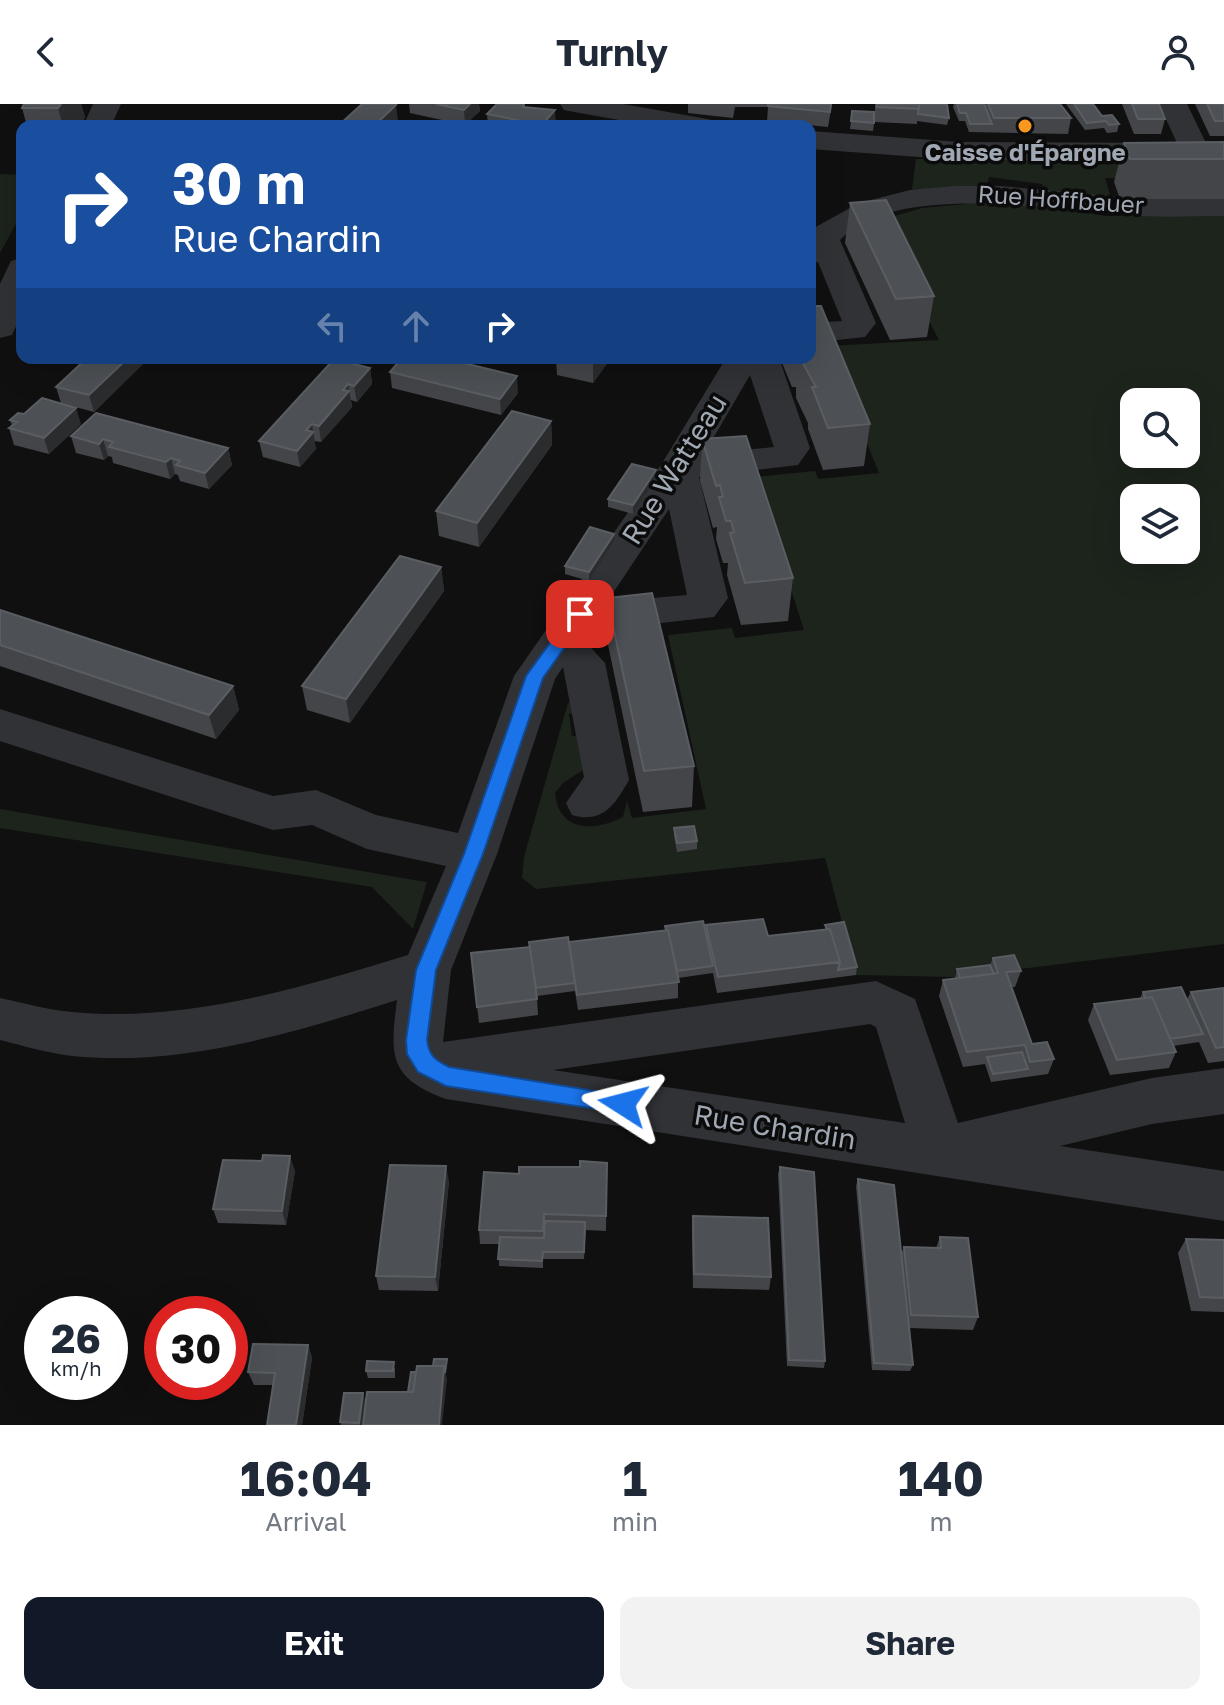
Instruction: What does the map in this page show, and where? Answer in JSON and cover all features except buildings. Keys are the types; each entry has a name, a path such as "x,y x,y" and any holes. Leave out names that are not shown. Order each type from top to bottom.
{"street":[{"path":"574,104 667,120"},
{"path":"1173,104 1210,152"},
{"path":"816,141 894,148 1210,152"},
{"path":"816,333 853,330 859,323 816,245 861,214 898,202 893,182 894,148"},
{"name":"Rue Hoffbauer","path":"898,202 974,193 1048,197 1123,206 1224,207"},
{"path":"0,328 16,284"},
{"name":"Rue Watteau","path":"426,970 457,851 535,676 678,468 739,364"},
{"path":"588,803 607,780 584,663 569,627 614,617 700,607 708,598 678,468 785,457 792,448 764,364"},
{"path":"0,725 273,813 316,807 367,831 457,851"},
{"path":"0,1019 72,1034 145,1034 207,1026 341,997 426,970 417,1040 418,1054 426,1065 876,1002 897,1014 940,1151 1152,1101 1224,1091"},
{"name":"Rue Chardin","path":"426,1065 446,1076 1224,1196"}],"shaded area":[{"path":"916,159 1224,162 1224,178 1105,178 1111,198 1044,191 1042,184 989,177 987,187 927,192 912,189"},
{"path":"0,174 16,175 16,224 0,253"},
{"path":"987,202 1032,202 1105,216 1224,214 1224,944 954,977 856,975 825,858 536,889 522,878 524,857 568,703 577,700 579,713 569,714 572,736 585,737 591,765 563,783 555,793 558,806 571,822 590,826 612,822 623,817 627,801 632,818 706,809 668,635 732,628 735,638 804,630 755,477 815,471 818,479 879,473 828,346 939,340 884,235 891,217 922,208"},
{"path":"0,809 427,882 413,929 372,887 0,828"}],"place":[{"name":"Caisse d'Épargne","path":"1025,126"}],"route":[{"path":"580,614 535,676 474,854 426,970 418,1054 426,1065 446,1076 623,1104"}]}
